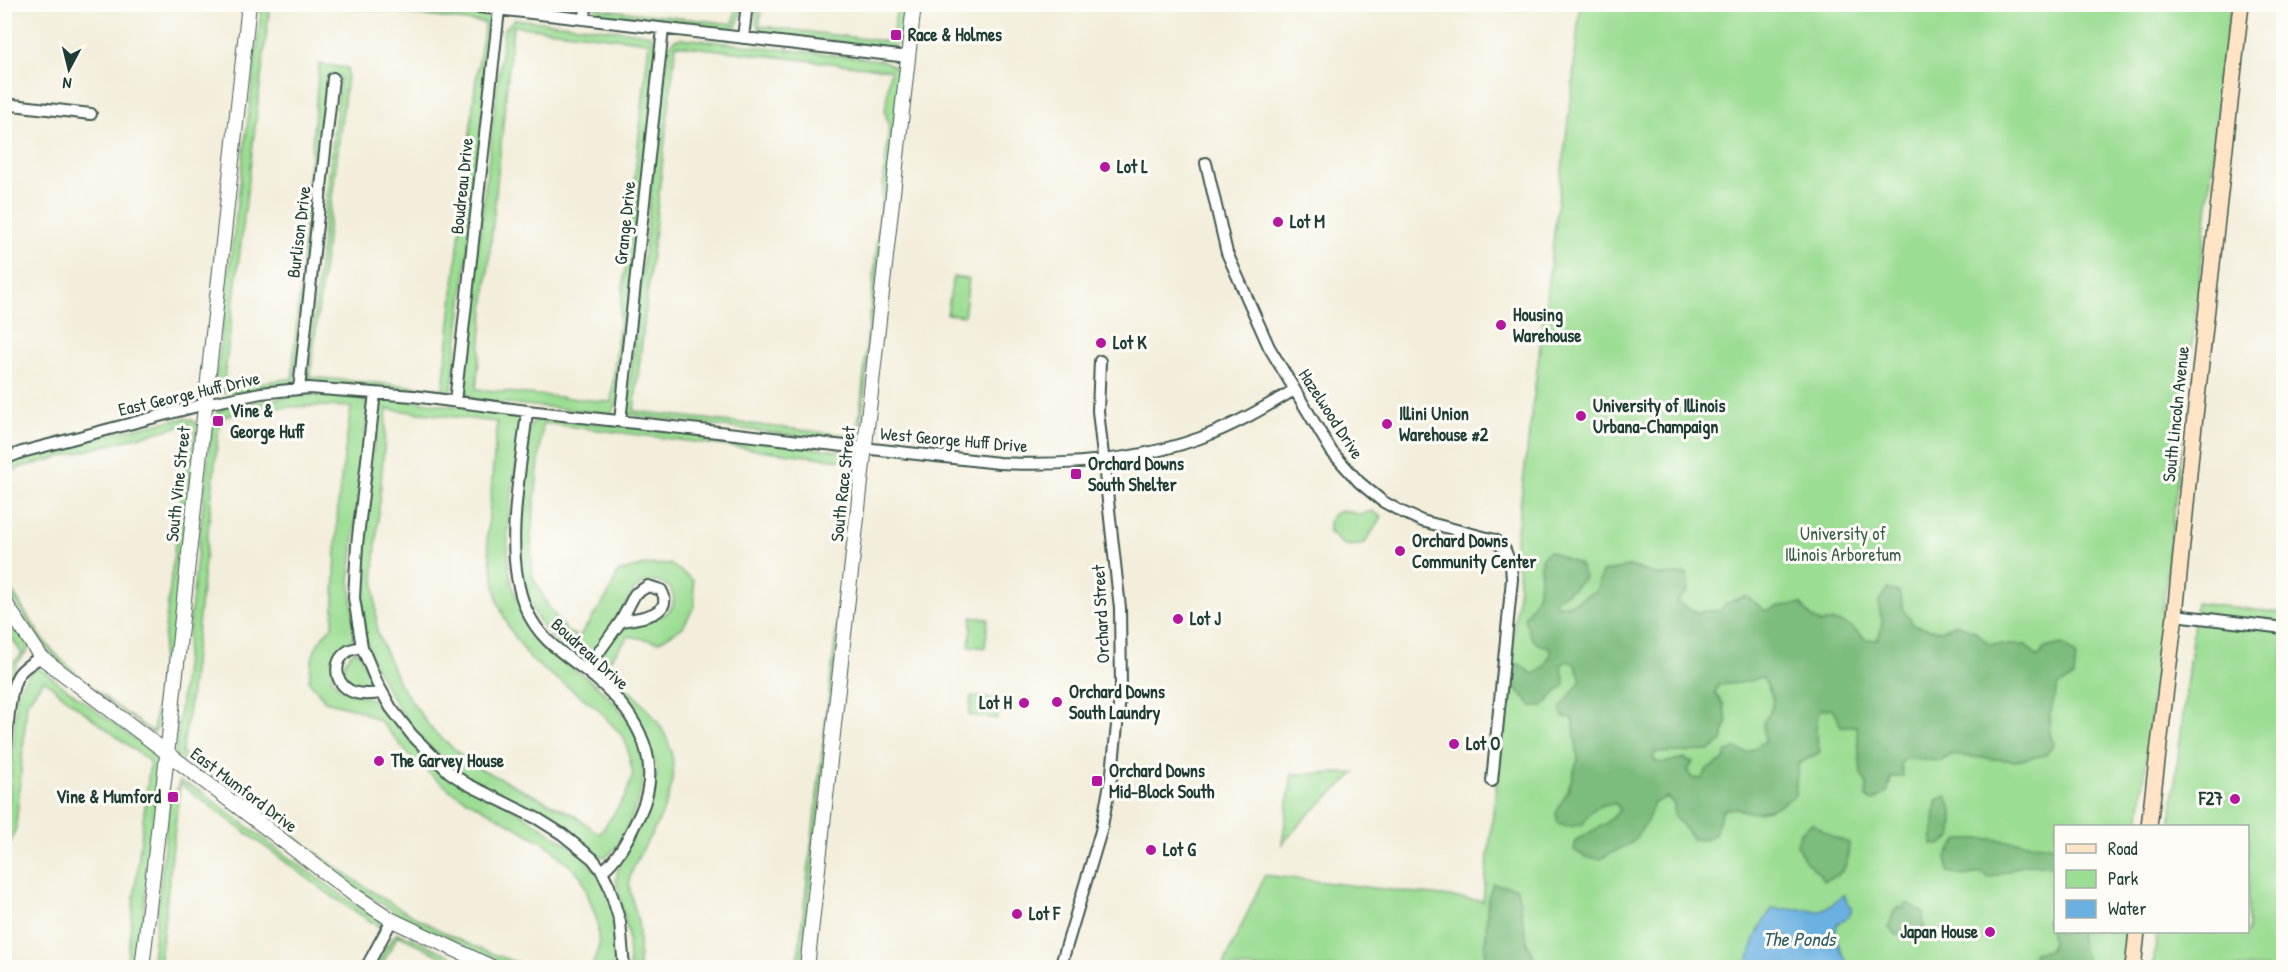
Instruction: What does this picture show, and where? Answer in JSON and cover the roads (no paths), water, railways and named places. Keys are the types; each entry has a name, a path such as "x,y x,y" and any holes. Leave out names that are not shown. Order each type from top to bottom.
{"main road":[{"name":"South Lincoln Avenue","path":"2149,825 2175,615 2241,4"},
{"path":"2133,968 2137,933"}],"street":[{"name":"South Vine Street","path":"142,968 249,4"},
{"path":"454,4 908,57"},
{"path":"585,19 586,4"},
{"path":"743,38 747,4"},
{"name":"South Race Street","path":"807,968 914,4"},
{"name":"Boudreau Drive","path":"456,402 499,10"},
{"name":"Grange Drive","path":"620,421 663,29"},
{"name":"Burlison Drive","path":"299,389 333,78"},
{"path":"4,104 91,114"},
{"name":"Hazelwood Drive","path":"1206,163 1227,253 1269,346 1332,452 1359,482 1382,501 1422,521 1495,540 1505,550 1511,565 1511,598 1492,781"},
{"name":"Orchard Street","path":"1060,968 1101,831 1112,774 1119,708 1120,609 1098,411 1100,361"},
{"name":"East George Huff Drive","path":"4,459 22,452 205,404 299,389 375,393 527,411"},
{"name":"West George Huff Drive","path":"527,411 999,463 1026,464 1102,459 1166,449 1200,438 1245,418 1294,390"},
{"path":"375,393 367,447 354,582 357,627 362,647 381,693 412,735 449,772 467,784 538,819 562,834 593,859 602,871 620,922 624,968"},
{"name":"Boudreau Drive","path":"527,411 513,546 519,588 535,626 546,639 618,699 642,736 650,769 647,798 613,861 602,871"},
{"name":"East Mumford Drive","path":"4,601 41,657 167,755 357,897 392,920 494,968"},
{"path":"2175,615 2283,628"},
{"path":"586,670 621,621"},
{"path":"362,647 349,650 340,658 336,670 340,682 350,691 368,694 381,693"},
{"path":"4,772 12,694 16,679 24,668 41,657"},
{"path":"366,968 392,920"}],"water":[{"name":"The Ponds","path":"1844,895 1848,904 1852,906 1848,917 1837,924 1836,936 1850,967 1747,967 1756,936 1772,909 1804,909 1817,912"}],"place":[{"name":"Race & Holmes","path":"896,35"},
{"name":"Lot L","path":"1105,167"},
{"name":"Lot M","path":"1278,222"},
{"name":"Housing Warehouse","path":"1501,325"},
{"name":"Lot K","path":"1101,343"},
{"name":"University of Illinois Urbana-Champaign","path":"1581,416"},
{"name":"Vine & George Huff","path":"218,421"},
{"name":"Illini Union Warehouse #2","path":"1387,424"},
{"name":"Orchard Downs South Shelter","path":"1076,474"},
{"name":"Orchard Downs Community Center","path":"1400,551"},
{"name":"Lot J","path":"1178,619"},
{"name":"Orchard Downs South Laundry","path":"1057,702"},
{"name":"Lot H","path":"1024,703"},
{"name":"Lot O","path":"1454,744"},
{"name":"The Garvey House","path":"379,761"},
{"name":"Orchard Downs Mid-Block South","path":"1097,781"},
{"name":"Vine & Mumford","path":"173,797"},
{"name":"F27","path":"2235,799"},
{"name":"Lot G","path":"1151,850"},
{"name":"Lot F","path":"1017,914"},
{"name":"Japan House","path":"1990,932"}],"park label":[{"name":"University of Illinois Arboretum","path":"1843,544"}]}
